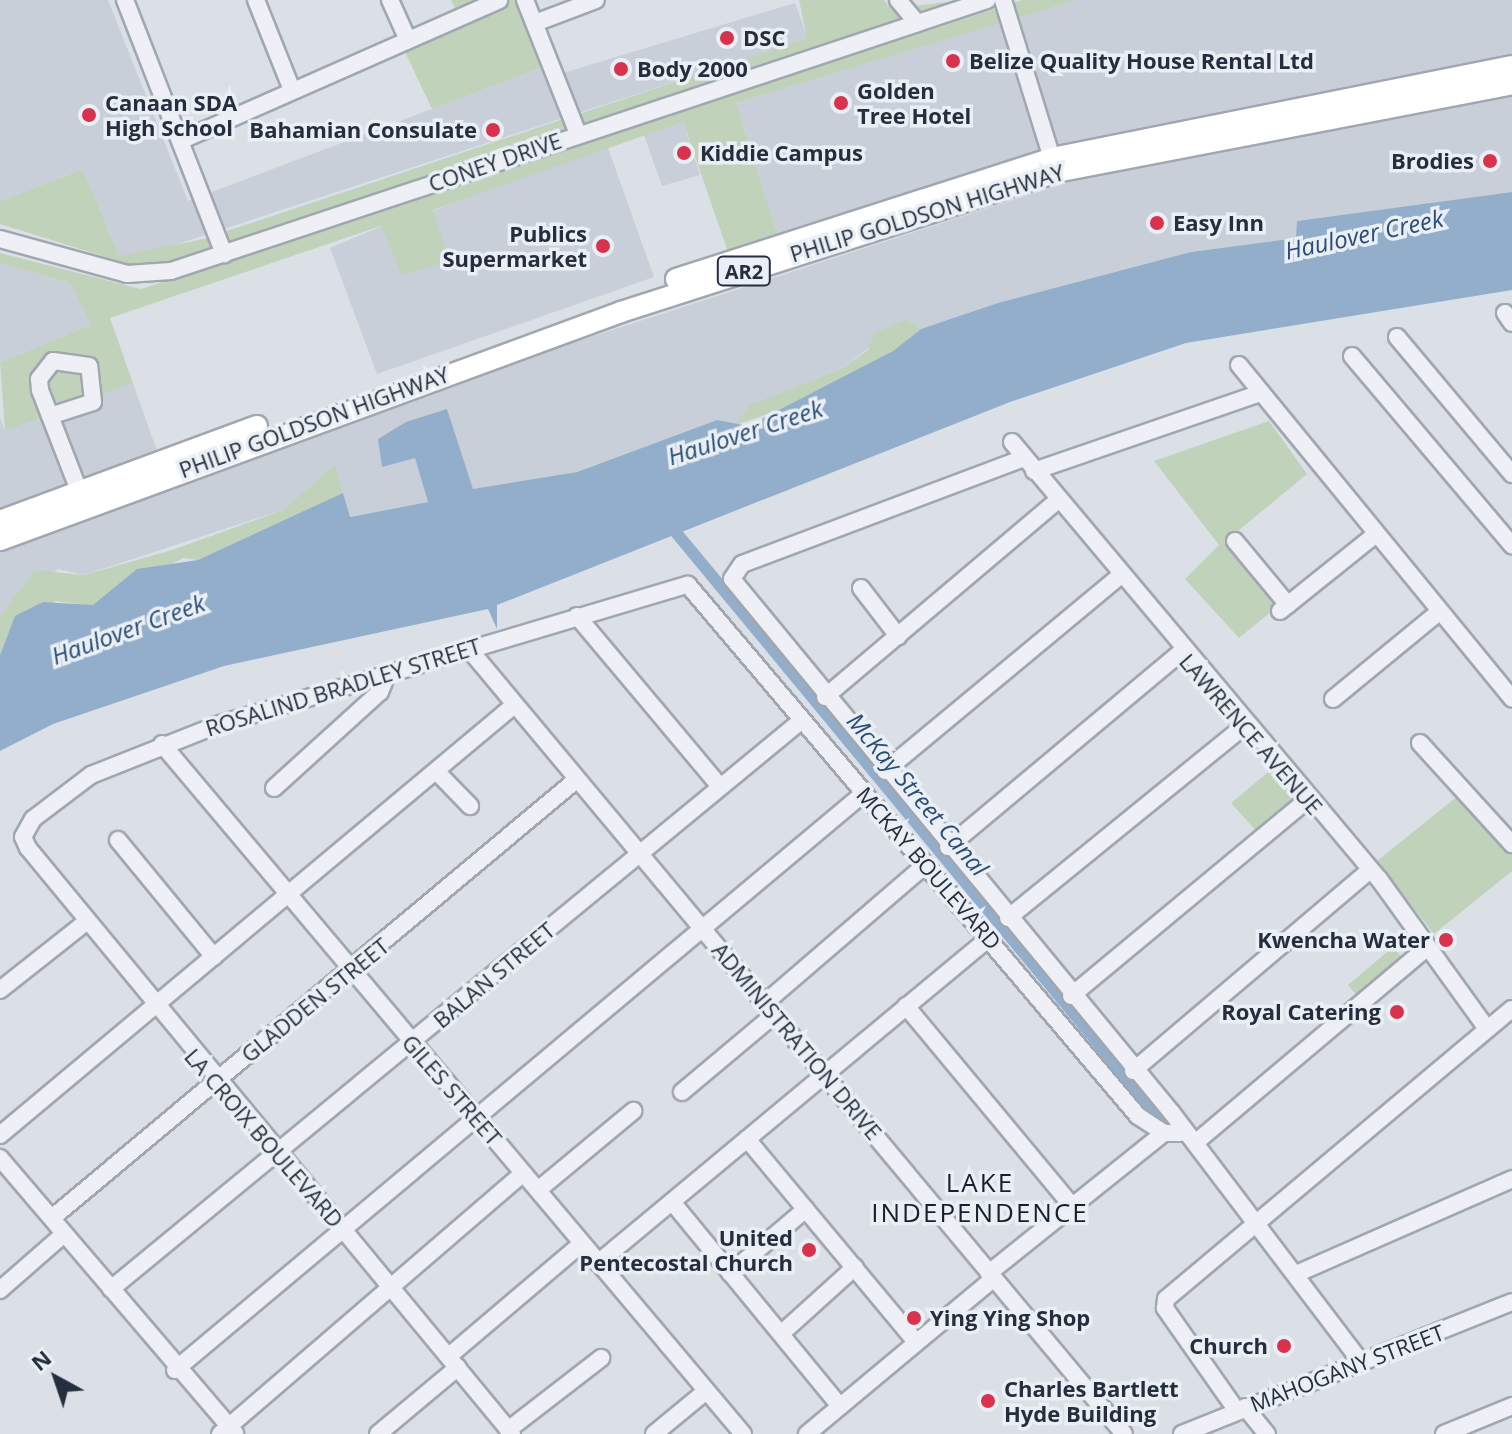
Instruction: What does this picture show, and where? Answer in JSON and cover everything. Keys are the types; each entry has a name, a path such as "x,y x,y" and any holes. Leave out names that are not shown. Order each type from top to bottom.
{"main road":[{"name":"PHILIP GOLDSON HIGHWAY","path":"0,521 617,299 1052,158 1512,66"},
{"name":"PHILIP GOLDSON HIGHWAY","path":"0,540 621,312 1046,175 1196,140 1512,84"}],"street":[{"path":"125,0 224,254"},
{"path":"256,0 292,90"},
{"path":"390,0 408,40"},
{"path":"180,141 499,0"},
{"path":"525,0 578,134"},
{"path":"535,23 596,0"},
{"path":"898,0 915,20"},
{"name":"CONEY DRIVE","path":"0,239 127,274 224,254 915,20 987,0"},
{"path":"1003,0 1052,158"},
{"path":"1397,337 1512,474"},
{"path":"1352,356 1512,545"},
{"path":"1239,365 1512,699"},
{"path":"1029,464 1261,393"},
{"path":"50,416 80,493"},
{"name":"LAWRENCE AVENUE","path":"1012,442 1181,652 1370,870 1487,1029"},
{"name":"MCKAY BOULEVARD","path":"1029,464 731,573 885,771 1133,1071 1172,1113 1172,1133"},
{"path":"825,697 1058,500"},
{"path":"1235,541 1284,608 1375,535"},
{"path":"885,771 1121,575"},
{"name":"MCKAY BOULEVARD","path":"688,585 1138,1116 1195,1143 1258,1221 1362,1363"},
{"name":"ROSALIND BRADLEY STREET","path":"23,837 41,811 91,775 162,744 577,616 688,585"},
{"path":"861,588 898,636"},
{"path":"1333,699 1439,612"},
{"path":"577,616 719,785"},
{"name":"ADMINISTRATION DRIVE","path":"469,649 513,706 639,851 1124,1434"},
{"path":"948,847 1181,652"},
{"path":"274,788 380,692 387,675"},
{"path":"0,1135 513,706"},
{"name":"BALAN STREET","path":"111,1289 412,1044 719,785 802,720"},
{"path":"1008,918 1244,726"},
{"path":"1420,743 1512,844"},
{"name":"GILES STREET","path":"162,744 287,897 538,1190 580,1245 743,1434"},
{"path":"436,771 470,806"},
{"name":"GLADDEN STREET","path":"52,1218 576,780"},
{"path":"175,1370 864,793"},
{"path":"1071,996 1307,800"},
{"name":"LA CROIX BOULEVARD","path":"23,837 153,1007 454,1361 510,1432"},
{"path":"118,840 214,957"},
{"path":"682,1092 925,865"},
{"path":"1133,1071 1370,870"},
{"path":"3,984 86,922"},
{"path":"598,1263 989,938"},
{"path":"1195,1143 1428,947"},
{"path":"906,1006 1073,1207"},
{"path":"1267,1434 1241,1409 1164,1303 1512,1009"},
{"path":"538,1190 633,1111"},
{"path":"807,1434 1073,1207 1172,1133"},
{"path":"747,1139 916,1342"},
{"path":"0,1158 228,1431 390,1285 523,1173"},
{"path":"1296,1274 1512,1179"},
{"path":"673,1203 840,1406"},
{"path":"730,1273 806,1209"},
{"path":"0,1290 64,1234"},
{"path":"378,1434 580,1245"},
{"path":"782,1333 855,1267"},
{"name":"MAHOGANY STREET","path":"1182,1434 1512,1302"},
{"path":"510,1432 601,1358"},
{"path":"654,1434 705,1392"},
{"path":"1444,1434 1512,1406"}],"shaded area":[{"path":"0,0 108,0 188,201 546,66 550,77 795,3 808,38 138,257 119,256 83,169 0,201"},
{"path":"1078,0 1512,0 1512,61 1072,146 778,236 736,103"},
{"path":"1512,93 1512,192 1298,221 1297,238 1191,252 921,329 907,319 841,369 750,404 733,426 717,420 576,472 473,490 447,409 415,457 428,502 349,517 335,464 283,510 84,575 58,569 0,616 0,548 492,369 1081,178"},
{"path":"683,122 700,175 662,186 644,135"},
{"path":"607,145 654,277 377,374 330,248 382,226 450,261 432,211"},
{"path":"0,263 70,283 91,325 0,362"},
{"path":"133,383 158,454 0,514 0,418 5,430"}],"green space":[{"path":"451,0 520,0 546,66 432,109 405,52 463,27"},
{"path":"799,0 884,0 891,9 963,0 184,259 141,268 0,224 0,201 83,169 119,256 203,239 807,38"},
{"path":"1022,0 1078,0 736,103 778,236 728,252 683,122 433,210 450,261 402,275 381,226 110,318 133,383 5,431 0,362 91,325 70,283 0,263 0,253 141,289"},
{"path":"907,319 921,329 893,351 793,405 733,426 750,404 841,369 868,350 874,333"},
{"path":"1269,421 1307,474 1227,540 1277,607 1239,638 1185,579 1219,545 1154,461"},
{"path":"335,464 343,493 259,536 198,560 183,558 93,606 56,601 9,632 0,655 0,616 35,570 84,575 172,550 283,510"},
{"path":"1272,769 1297,799 1258,833 1231,803"},
{"path":"1464,791 1512,849 1512,871 1434,934 1377,861"},
{"path":"1393,947 1406,962 1361,1000 1348,985"}],"water":[{"name":"Haulover Creek","path":"1512,192 1512,290 1186,343 1010,402 497,605 497,629 488,609 224,666 53,724 0,751 0,655 15,616 43,602 93,605 137,569 198,560 343,493 350,517 428,502 415,458 382,467 378,439 406,422 447,409 473,489 577,472 717,420 748,426 893,351 921,329 998,303 1191,252 1296,238 1297,221"}],"waterway":[{"name":"McKay Street Canal","path":"669,524 1161,1119"}],"place":[{"name":"DSC","path":"727,38"},
{"name":"Belize Quality House Rental Ltd","path":"953,61"},
{"name":"Body 2000","path":"621,69"},
{"name":"Golden Tree Hotel","path":"841,103"},
{"name":"Canaan SDA High School","path":"89,115"},
{"name":"Bahamian Consulate","path":"493,130"},
{"name":"Kiddie Campus","path":"684,153"},
{"name":"Brodies","path":"1490,161"},
{"name":"Easy Inn","path":"1157,223"},
{"name":"Publics Supermarket","path":"603,246"},
{"name":"Kwencha Water","path":"1446,940"},
{"name":"Royal Catering","path":"1397,1012"},
{"name":"United Pentecostal Church","path":"809,1250"},
{"name":"Ying Ying Shop","path":"914,1318"},
{"name":"Church","path":"1284,1346"},
{"name":"Charles Bartlett Hyde Building","path":"988,1401"}],"district":[{"name":"LAKE INDEPENDENCE","path":"980,1198"}]}
